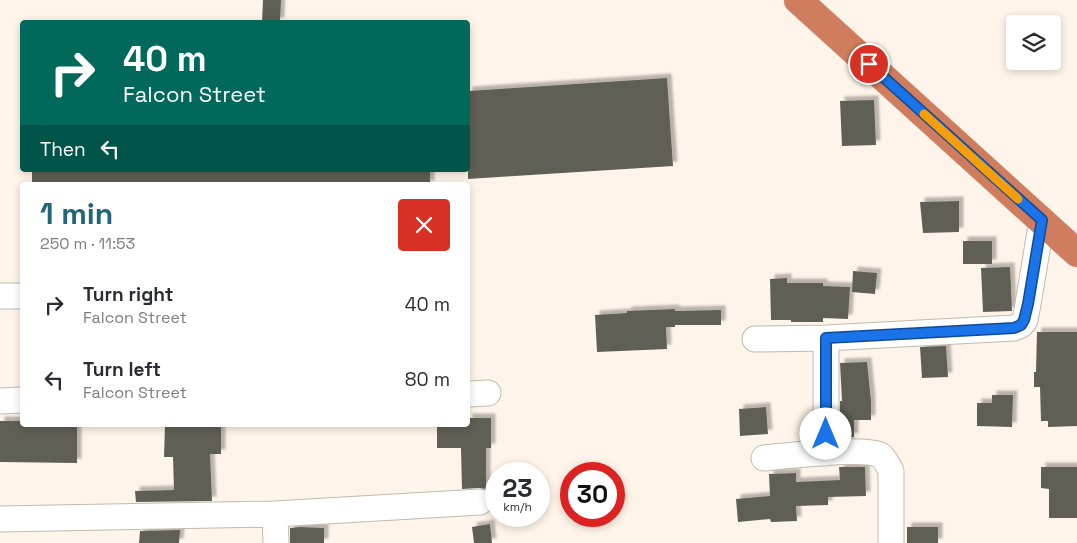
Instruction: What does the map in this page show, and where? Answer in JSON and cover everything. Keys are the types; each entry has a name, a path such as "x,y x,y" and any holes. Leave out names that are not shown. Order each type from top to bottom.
{"highway":[{"path":"798,0 1077,253"}],"street":[{"path":"755,339 826,338 1014,328 1021,325 1024,320 1042,220"},
{"path":"0,296 20,296"},
{"path":"826,338 826,453"},
{"path":"0,401 20,400"},
{"path":"764,458 826,453 868,453 880,455 886,461 891,471 891,543"},
{"path":"0,519 275,514 480,502"},
{"path":"275,514 276,543"}],"building":[{"path":"263,0 281,0 280,20 262,20"},
{"path":"667,78 673,166 468,179 468,172 470,172 470,91"},
{"path":"874,100 876,145 842,146 840,101"},
{"path":"32,172 430,172 430,182 32,182"},
{"path":"959,201 959,232 923,233 920,202"},
{"path":"963,241 992,241 992,264 963,264"},
{"path":"1010,267 1012,311 983,312 981,268"},
{"path":"853,271 877,273 875,294 852,292"},
{"path":"787,278 787,283 823,283 823,286 850,287 848,319 823,318 823,322 771,320 770,279"},
{"path":"675,309 675,311 721,310 721,325 675,325 675,327 666,327 667,349 597,352 595,315 627,313 627,311"},
{"path":"1037,332 1077,332 1077,426 1048,427 1048,421 1041,421 1040,387 1034,387"},
{"path":"946,346 948,377 922,378 920,347"},
{"path":"867,362 871,420 854,420 854,437 840,438 840,401 842,401 840,363"},
{"path":"992,395 1013,395 1012,427 977,426 977,403 992,403"},
{"path":"766,407 768,434 740,436 739,409"},
{"path":"470,418 491,418 491,448 486,448 485,489 462,489 461,448 437,448 437,427 470,427"},
{"path":"0,421 20,421 20,427 77,427 77,463 0,462"},
{"path":"165,427 221,427 221,454 210,454 212,501 136,502 135,491 174,490 173,457 164,457"},
{"path":"839,467 865,467 866,496 828,497 828,505 796,506 797,521 771,522 770,519 738,522 736,499 770,496 769,474 796,473 796,482 840,480"},
{"path":"1041,467 1077,467 1077,518 1049,518 1049,489 1041,488"},
{"path":"485,525 485,527 490,527 492,543 474,543 472,527"},
{"path":"907,527 938,527 938,543 907,543"},
{"path":"290,528 324,528 324,543 290,543"},
{"path":"180,530 179,543 139,543 140,531"}],"slow traffic":[{"path":"924,114 1018,199"}],"route":[{"path":"826,434 826,338 1014,328 1021,325 1028,304 1042,220 869,64"}]}
